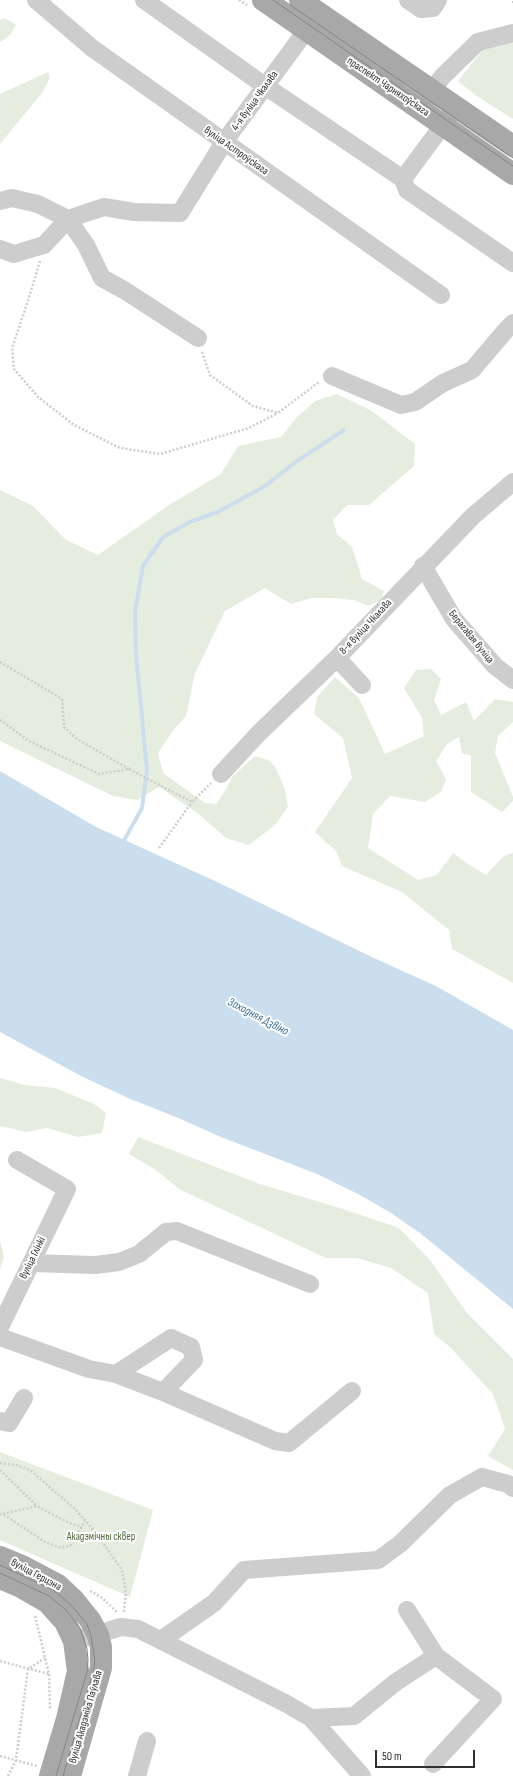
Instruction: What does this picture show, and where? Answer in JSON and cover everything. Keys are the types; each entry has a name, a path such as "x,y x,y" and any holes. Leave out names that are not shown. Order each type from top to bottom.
{"main road":[{"name":"праспект Чарняхоўскага","path":"263,0 288,7 306,31 513,174"},
{"name":"праспект Чарняхоўскага","path":"300,0 513,146"},
{"name":"вуліца Герцэна","path":"0,1557 24,1567 58,1585 74,1600 86,1615 98,1635"},
{"name":"вуліца Герцэна","path":"0,1578 20,1586 47,1602 65,1622 74,1642"},
{"name":"вуліца Акадэміка Паўлава","path":"70,1776 101,1668 101,1647 98,1635"},
{"name":"вуліца Акадэміка Паўлава","path":"42,1768 67,1719 78,1671 74,1642"}],"street":[{"name":"вуліца Астроўскага","path":"36,0 92,48 441,295"},
{"path":"144,0 265,86 403,179 407,190 513,263"},
{"path":"408,0 421,9 433,8 438,0"},
{"name":"4-я вуліца Чкалава","path":"68,219 104,207 134,212 180,213 224,142 319,13"},
{"path":"420,109 442,77 478,42 513,33"},
{"path":"403,179 456,107"},
{"path":"0,201 12,198 38,204 68,219 86,245 102,278 124,290 198,338"},
{"path":"0,249 14,254 44,245 68,219"},
{"path":"332,376 401,405 415,402 443,383 472,370 513,323"},
{"name":"8-я вуліца Чкалава","path":"221,774 259,733 337,658 423,566 473,516 513,482"},
{"name":"Берагавая вуліца","path":"423,566 454,619 495,666 513,680"},
{"path":"337,658 362,685"},
{"name":"вуліца Глінкі","path":"0,1327 4,1306 31,1263 67,1188 17,1160"},
{"path":"31,1263 95,1265 119,1262 139,1254 166,1232 177,1230 310,1284"},
{"path":"0,1337 89,1369 116,1374 163,1392 274,1442 290,1443 352,1391"},
{"path":"116,1374 171,1338 191,1347 194,1360 163,1392"},
{"path":"0,1422 9,1423 24,1398"},
{"path":"161,1640 214,1603 244,1570 378,1560 400,1544 450,1496 482,1477 508,1484 513,1488"},
{"path":"407,1610 436,1656 493,1699 433,1764"},
{"path":"74,1642 121,1627 138,1629 311,1718 362,1776"},
{"path":"311,1718 354,1716 396,1682 436,1656"},
{"path":"137,1776 147,1740"}],"path":[{"path":"44,245 12,348 14,369 38,397 74,426 120,448 160,454 249,428 278,413 318,382 332,376"},
{"path":"198,338 210,375 253,406 278,413"},
{"path":"0,662 62,699 64,727 77,739 129,769 192,802"},
{"path":"0,720 28,741 99,774 129,769"},
{"path":"159,848 192,802 221,774"},
{"path":"0,1463 16,1465 30,1470 76,1510 86,1521 122,1570 126,1592 123,1617"},
{"path":"0,1470 37,1506 69,1523 82,1527"},
{"path":"1,1514 37,1506"},
{"path":"1,1514 45,1542 61,1548 72,1545 86,1521"},
{"path":"34,1609 49,1674 50,1710"},
{"path":"8,1776 16,1760 28,1669 45,1658"},
{"path":"0,1662 49,1674"},
{"path":"0,1756 42,1768"}],"green space":[{"path":"5,18 16,25 9,36 0,42 0,20"},
{"path":"513,35 513,119 478,97 458,81 485,47"},
{"path":"48,72 50,78 42,93 0,144 0,94"},
{"path":"337,394 372,411 415,444 414,466 369,505 347,505 333,520 337,534 352,547 362,579 384,591 381,600 368,606 354,600 332,598 311,598 291,604 265,588 225,611 195,673 186,716 172,732 158,753 163,773 205,803 216,804 226,790 232,777 255,756 268,760 274,765 285,789 288,807 275,825 249,845 226,838 196,812 159,787 137,800 113,796 0,741 0,490 33,506 66,540 98,555 169,505 221,474 238,446 281,437 297,417 315,401"},
{"path":"431,669 441,679 434,700 441,715 466,702 474,721 495,699 513,702 513,722 498,736 495,753 513,797 513,801 502,812 471,792 471,756 462,753 459,737 447,744 436,761 446,779 441,792 425,802 390,796 373,814 368,848 418,880 437,875 453,853 486,875 504,856 513,853 513,983 452,949 449,930 402,892 342,866 336,851 315,832 352,778 343,738 314,714 317,697 335,677 359,698 385,754 424,736 422,718 404,688 416,670"},
{"path":"0,1078 25,1085 55,1088 94,1104 106,1113 102,1133 78,1137 47,1128 26,1132 0,1126"},
{"path":"138,1137 260,1184 399,1228 430,1260 466,1312 513,1359 513,1470 488,1456 505,1429 493,1394 450,1347 434,1334 428,1293 391,1268 357,1258 326,1258 179,1189 156,1170 129,1154"},
{"path":"0,1241 4,1257 0,1269"},
{"name":"Акадэмічны сквер","path":"0,1452 153,1510 130,1597 0,1540"}],"water":[{"name":"Заходняя Дзвіна","path":"0,771 96,827 215,881 376,959 436,986 513,1030 513,1309 420,1233 391,1213 360,1195 317,1174 221,1137 128,1098 81,1076 0,1032"}],"waterway":[{"path":"122,844 142,808 147,771 136,654 135,612 143,566 163,537 192,521 218,512 265,486 297,461 344,430"}],"tram line":[{"path":"273,0 513,166"},
{"path":"283,0 513,158"},
{"path":"0,1565 53,1590 71,1605 87,1624 91,1636 95,1661 93,1673 63,1776"},
{"path":"0,1573 49,1596 66,1610 80,1628 87,1649 87,1672 56,1776"}]}
